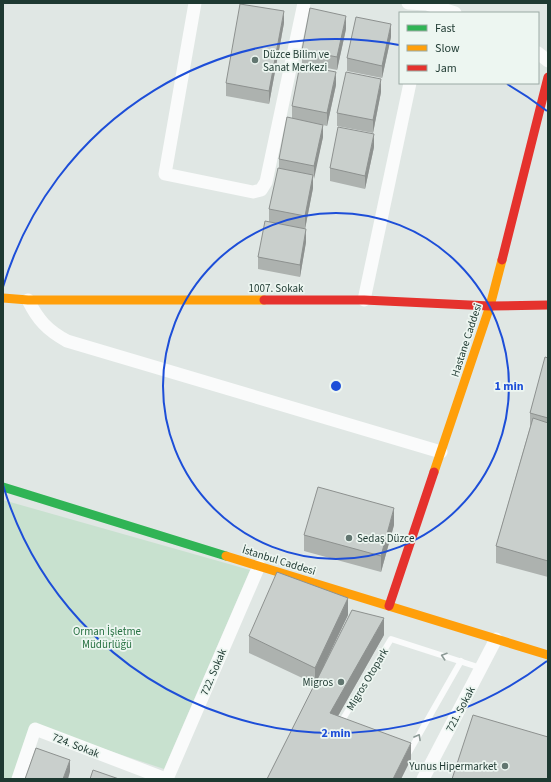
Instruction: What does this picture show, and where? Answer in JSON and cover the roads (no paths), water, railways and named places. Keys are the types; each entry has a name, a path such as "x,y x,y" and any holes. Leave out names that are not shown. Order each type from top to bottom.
{"street":[{"path":"195,3 165,174 253,192 261,190 266,182 304,3"},
{"path":"408,3 426,9 448,12"},
{"path":"539,54 548,61"},
{"name":"Hastane Caddesi","path":"389,606 490,306 548,77"},
{"path":"364,300 410,84"},
{"name":"1007. Sokak","path":"3,298 28,300 364,300 490,306 548,306"},
{"path":"28,300 35,314 44,325 67,341 441,452"},
{"name":"İstanbul Caddesi","path":"3,487 548,654"},
{"name":"722. Sokak","path":"167,779 259,566"},
{"name":"721. Sokak","path":"423,779 496,639"},
{"name":"724. Sokak","path":"18,779 35,729 167,779"}],"lane":[{"name":"Migros Otopark","path":"344,731 337,729 391,639 481,668"},
{"path":"401,752 408,754 461,661"}],"place":[{"name":"Düzce Bilim ve Sanat Merkezi","path":"255,60"},
{"name":"Sedaş Düzce","path":"349,538"},
{"name":"Migros","path":"341,682"},
{"name":"Yunus Hipermarket","path":"505,766"}],"park label":[{"name":"Orman İşletme Müdürlüğü","path":"107,637"}]}
